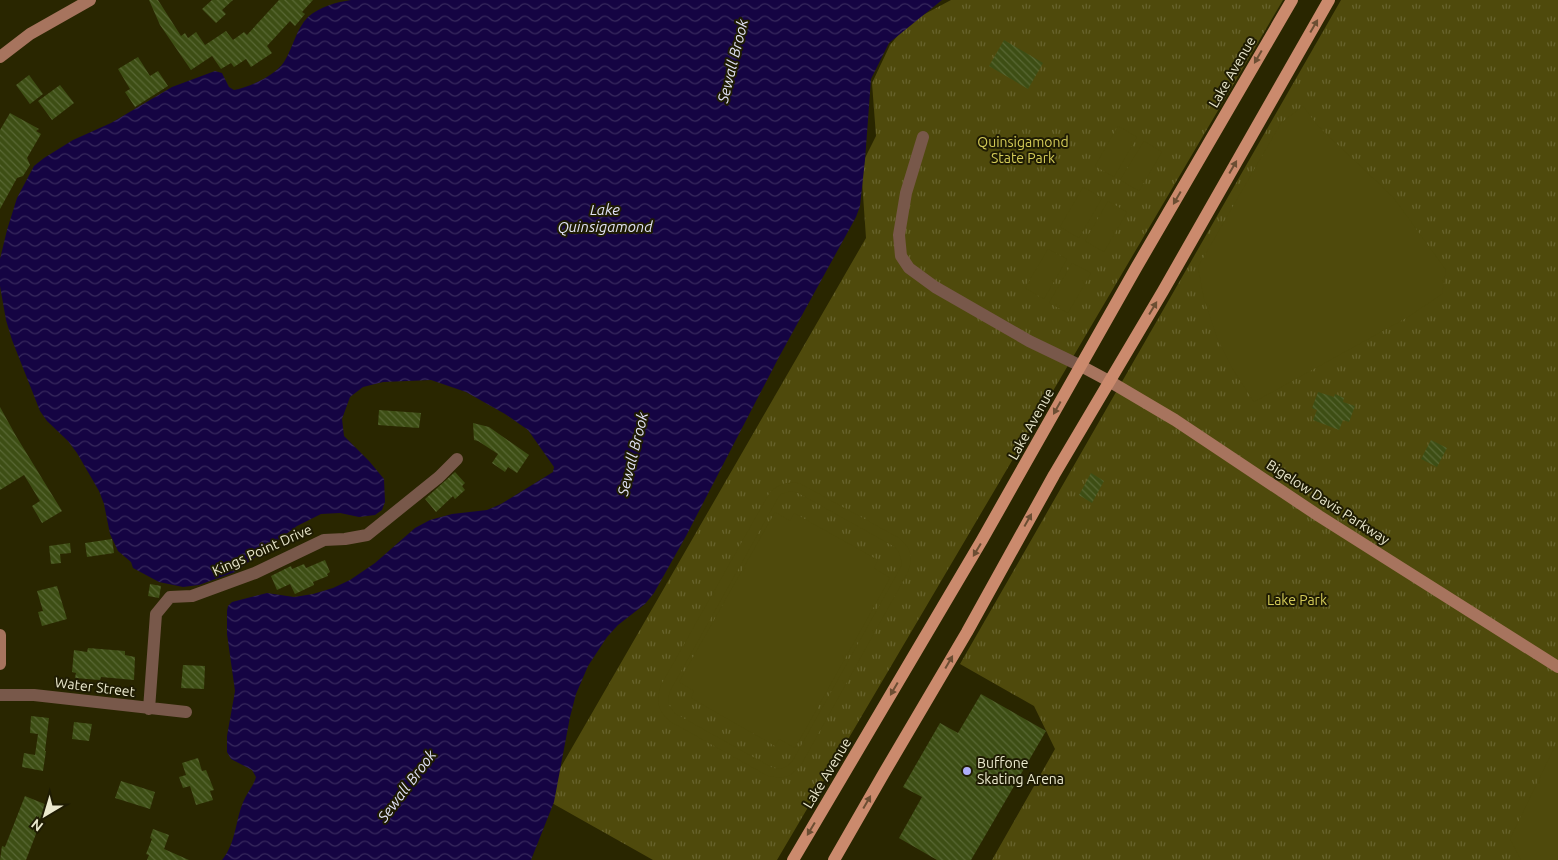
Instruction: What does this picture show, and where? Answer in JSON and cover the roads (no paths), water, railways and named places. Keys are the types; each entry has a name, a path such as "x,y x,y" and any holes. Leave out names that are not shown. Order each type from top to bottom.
{"main road":[{"path":"0,56 30,34 90,0"},
{"name":"Lake Avenue","path":"792,860 978,548 1141,259 1292,0"},
{"path":"834,860 1329,0"},
{"name":"Bigelow Davis Parkway","path":"1081,366 1109,380 1175,420 1319,516 1558,667"},
{"path":"0,635 0,664"}],"street":[{"path":"923,137 909,179 899,235 901,256 909,268 934,287 1041,348 1081,366"},
{"name":"Kings Point Drive","path":"149,709 156,614 170,598 192,596 255,573 324,540 346,539 367,534 439,477 457,459"},
{"name":"Water Street","path":"0,696 34,695 186,712"}],"water":[{"name":"Lake Quinsigamond","path":"351,0 942,0 889,43 871,79 860,206 856,217 779,357 686,536 654,593 645,604 618,625 607,637 588,666 576,694 570,717 554,802 531,860 222,860 231,846 242,806 256,777 252,770 231,759 227,752 227,736 235,691 227,634 228,606 232,602 267,593 294,597 333,588 350,580 375,563 415,528 430,520 452,514 487,510 501,504 553,472 554,467 528,430 505,414 466,392 431,380 383,382 363,387 350,397 342,419 344,436 384,479 385,502 382,510 375,515 359,517 340,513 321,514 297,526 235,572 199,585 183,587 159,582 133,568 131,562 118,551 110,534 104,504 99,491 77,453 40,411 6,320 0,286 0,259 17,198 34,166 73,140 111,123 172,87 215,71 222,73 229,87 234,90 261,80 274,72 284,62 300,27 308,17 317,10"}],"place":[{"name":"Buffone Skating Arena","path":"967,771"}],"water label":[{"name":"Sewall Brook","path":"733,61"},
{"name":"Sewall Brook","path":"633,454"},
{"name":"Sewall Brook","path":"407,786"}],"park label":[{"name":"Quinsigamond State Park","path":"1023,150"},
{"name":"Lake Park","path":"1297,600"}]}
